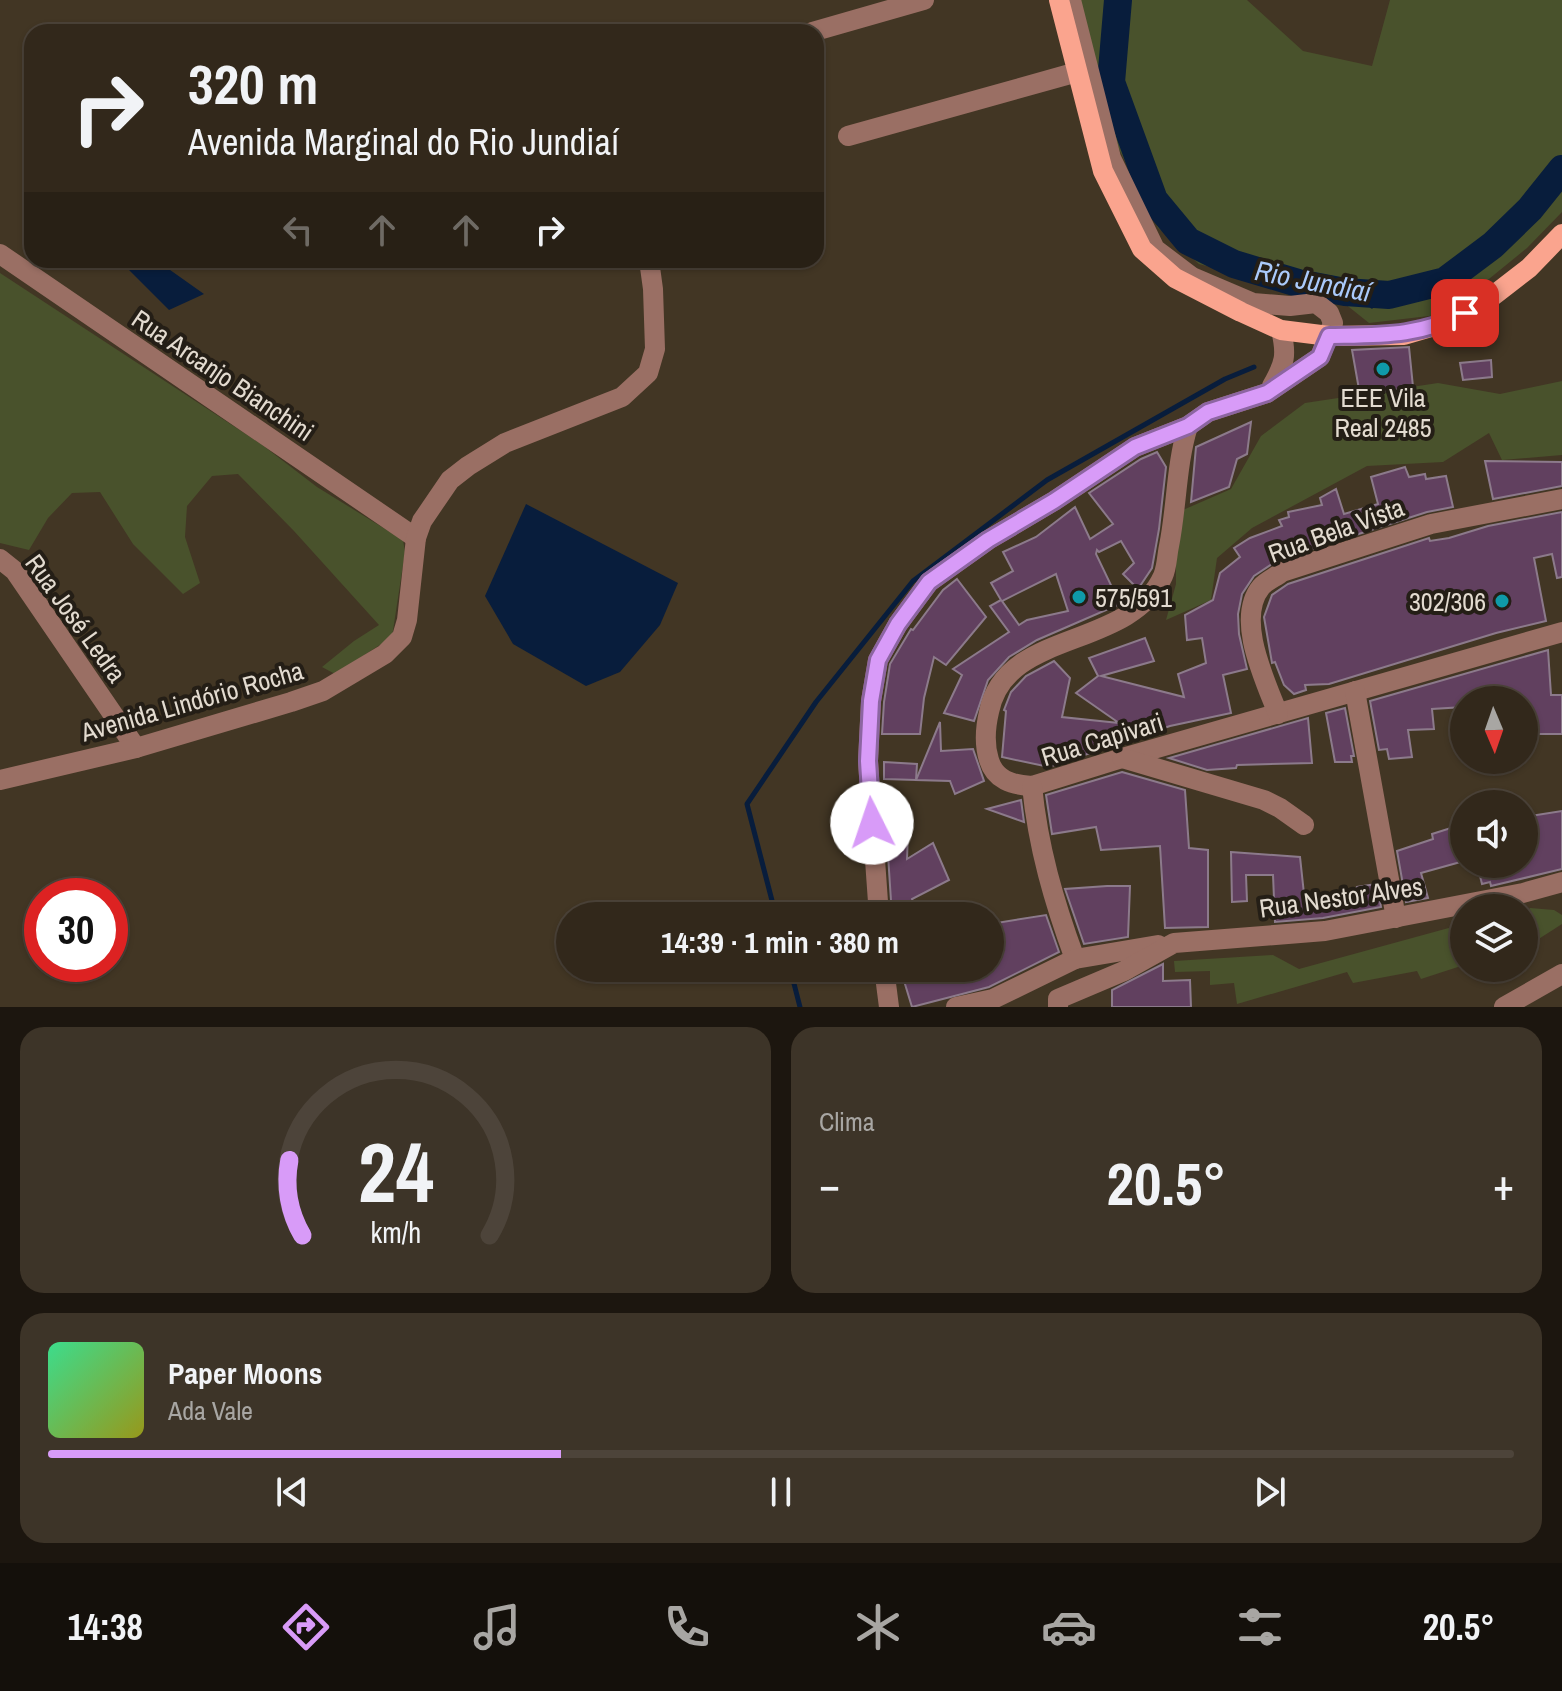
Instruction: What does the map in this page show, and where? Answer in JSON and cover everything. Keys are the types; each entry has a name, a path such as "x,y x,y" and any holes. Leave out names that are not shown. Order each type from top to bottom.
{"main road":[{"path":"1059,0 1083,71 1103,171 1142,249 1175,278 1281,330 1329,336 1404,335 1445,323 1485,302 1529,268 1562,234"}],"street":[{"path":"824,29 924,0"},
{"path":"878,902 868,761 871,701 878,660 898,624 929,582 988,540 1135,447 1188,426 1208,412 1267,393 1317,359 1333,323 1329,313 1316,303 1290,306 1253,303 1192,277 1155,249 1111,158 1083,71 1071,0"},
{"path":"848,136 1083,71"},
{"name":"Rua Arcanjo Bianchini","path":"0,254 416,538"},
{"name":"Avenida Lindório Rocha","path":"0,780 136,748 323,691 385,654 402,637 407,620 416,538 422,521 450,480 505,443 622,397 648,373 655,349 650,268"},
{"path":"1267,393 1281,370 1286,353 1281,330"},
{"path":"1286,353 1317,359"},
{"name":"Rua Capivari","path":"1188,426 1180,451 1176,513 1163,575 1151,594 1117,623 1035,653 1012,671 992,694 985,728 985,748 992,771 1003,780 1032,786 1562,632"},
{"name":"Rua Bela Vista","path":"1278,714 1256,655 1250,610 1262,585 1282,572 1431,524 1562,499"},
{"name":"Rua José Ledra","path":"0,559 15,571 136,748"},
{"path":"1355,691 1396,918"},
{"path":"1122,758 1264,800 1304,825"},
{"path":"1032,786 1036,831 1053,897 1075,959"},
{"name":"Rua Nestor Alves","path":"956,1007 993,999 1075,959 1174,943 1325,931 1562,882"},
{"name":"Rua Nestor Alves","path":"1058,1003 1174,943"},
{"path":"1504,1007 1562,974"},
{"path":"886,982 889,1007"}],"green space":[{"path":"1078,0 1247,0 1303,51 1372,66 1390,0 1562,0 1562,212 1527,248 1446,314 1369,323 1344,303 1199,264 1158,228 1111,133"},
{"path":"0,273 261,444 317,487 403,540 405,552 392,637 335,674 322,667 379,625 238,474 212,476 187,506 185,537 200,583 183,594 133,544 100,492 72,493 48,518 29,550 0,543"},
{"path":"1562,381 1562,455 1502,460 1489,433 1443,462 1367,466 1252,528 1217,558 1211,600 1166,620 1176,584 1176,513 1231,489 1261,436 1305,403 1438,383 1500,394"},
{"path":"1538,909 1554,910 1562,915 1562,924 1538,939"},
{"path":"1450,928 1450,970 1421,979 1417,971 1353,983 1347,972 1237,1004 1234,983 1210,985 1210,971 1175,972 1174,961 1273,955 1299,969"}],"water":[{"path":"167,268 204,294 169,310 128,269"},
{"path":"526,504 678,583 660,625 620,672 586,686 513,644 485,596"}],"building":[{"name":"EEE Vila Real 2485","path":"1409,347 1413,387 1360,395 1352,350"},
{"path":"1491,360 1492,377 1463,380 1460,363"},
{"path":"1251,422 1247,454 1237,459 1229,487 1191,502 1196,447"},
{"path":"1157,452 1166,467 1152,568 1138,589 1123,574 1134,563 1121,541 1099,552 1097,550 1096,554 1120,604 1037,640 1009,657 988,680 974,721 944,713 962,675 953,669 1009,632 990,606 1001,600 991,583 1013,571 1003,552 1036,537 1075,507 1090,539 1113,524 1089,493","holes":["1056,574 1068,611 1027,620 1019,625 1002,601"]},
{"path":"1485,461 1562,462 1562,486 1493,499"},
{"path":"1405,467 1409,477 1425,474 1426,479 1446,476 1453,507 1427,512 1278,560 1254,576 1242,594 1238,614 1247,669 1223,675 1231,713 1170,726 1049,767 1002,757 1004,710 1011,692 1026,676 1054,661 1070,678 1062,717 1119,723 1076,693 1098,676 1089,658 1145,638 1154,661 1101,676 1184,697 1178,674 1206,663 1202,638 1187,640 1185,615 1213,600 1220,573 1240,557 1234,548 1250,538 1282,526 1279,520 1289,517 1288,512 1322,505 1320,498 1336,489 1344,514 1378,504 1371,477"},
{"path":"1562,512 1562,577 1557,578 1552,554 1534,558 1546,621 1496,633 1329,684 1305,685 1306,690 1294,694 1284,685 1275,662 1272,663 1264,617 1272,595 1288,584 1429,538 1430,541 1449,538 1488,526"},
{"path":"957,579 986,617 946,665 934,657 924,698 920,734 882,734 890,664 911,629 943,590"},
{"path":"1548,650 1551,695 1562,695 1562,734 1538,734 1538,686 1450,686 1450,708 1432,709 1434,729 1408,730 1412,757 1389,759 1387,749 1379,750 1370,701"},
{"path":"1345,708 1354,756 1351,756 1352,762 1335,762 1326,713"},
{"path":"1308,718 1312,763 1237,765 1236,768 1207,770 1169,758"},
{"path":"940,722 941,751 973,749 984,781 955,794 950,781 916,780"},
{"path":"884,762 917,764 916,780 884,779"},
{"path":"1122,772 1185,790 1189,848 1208,850 1208,927 1165,928 1160,846 1101,850 1096,827 1052,834 1046,795"},
{"path":"1021,800 1024,822 987,809"},
{"path":"909,806 907,859 933,843 949,880 912,899 913,902 891,902 885,809"},
{"path":"1562,811 1562,869 1538,875 1538,815"},
{"path":"1450,828 1450,865 1421,873 1428,898 1406,902 1397,851 1433,839 1432,834"},
{"path":"1231,852 1300,857 1305,903 1334,901 1333,893 1353,892 1357,887 1377,884 1381,907 1323,918 1275,922 1273,875 1246,875 1247,901 1232,902"},
{"path":"1480,878 1524,878 1491,886 1490,882 1482,884"},
{"path":"1130,886 1128,937 1084,944 1065,889"},
{"path":"1046,915 1059,952 1004,980 1004,922"},
{"path":"1163,964 1163,981 1190,980 1191,1007 1112,1007 1112,990"},
{"path":"904,982 999,982 989,987 912,1007"}],"waterway":[{"name":"Rio Jundiaí","path":"1118,0 1111,82 1154,200 1188,241 1234,264 1298,283 1345,292 1389,295 1445,281 1493,245 1530,209 1562,169"},
{"path":"1372,306 1389,295"},
{"path":"772,902 747,804 816,702 913,581 1047,480 1225,379 1254,367"},
{"path":"794,982 800,1007"}],"place":[{"name":"EEE Vila Real 2485","path":"1383,369"},
{"name":"575/591","path":"1079,597"},
{"name":"302/306","path":"1502,601"}],"route":[{"path":"872,823 868,761 871,701 878,660 898,624 929,582 988,540 1135,447 1188,426 1208,412 1267,393 1320,357 1329,336 1404,335 1445,323 1465,313"}]}
